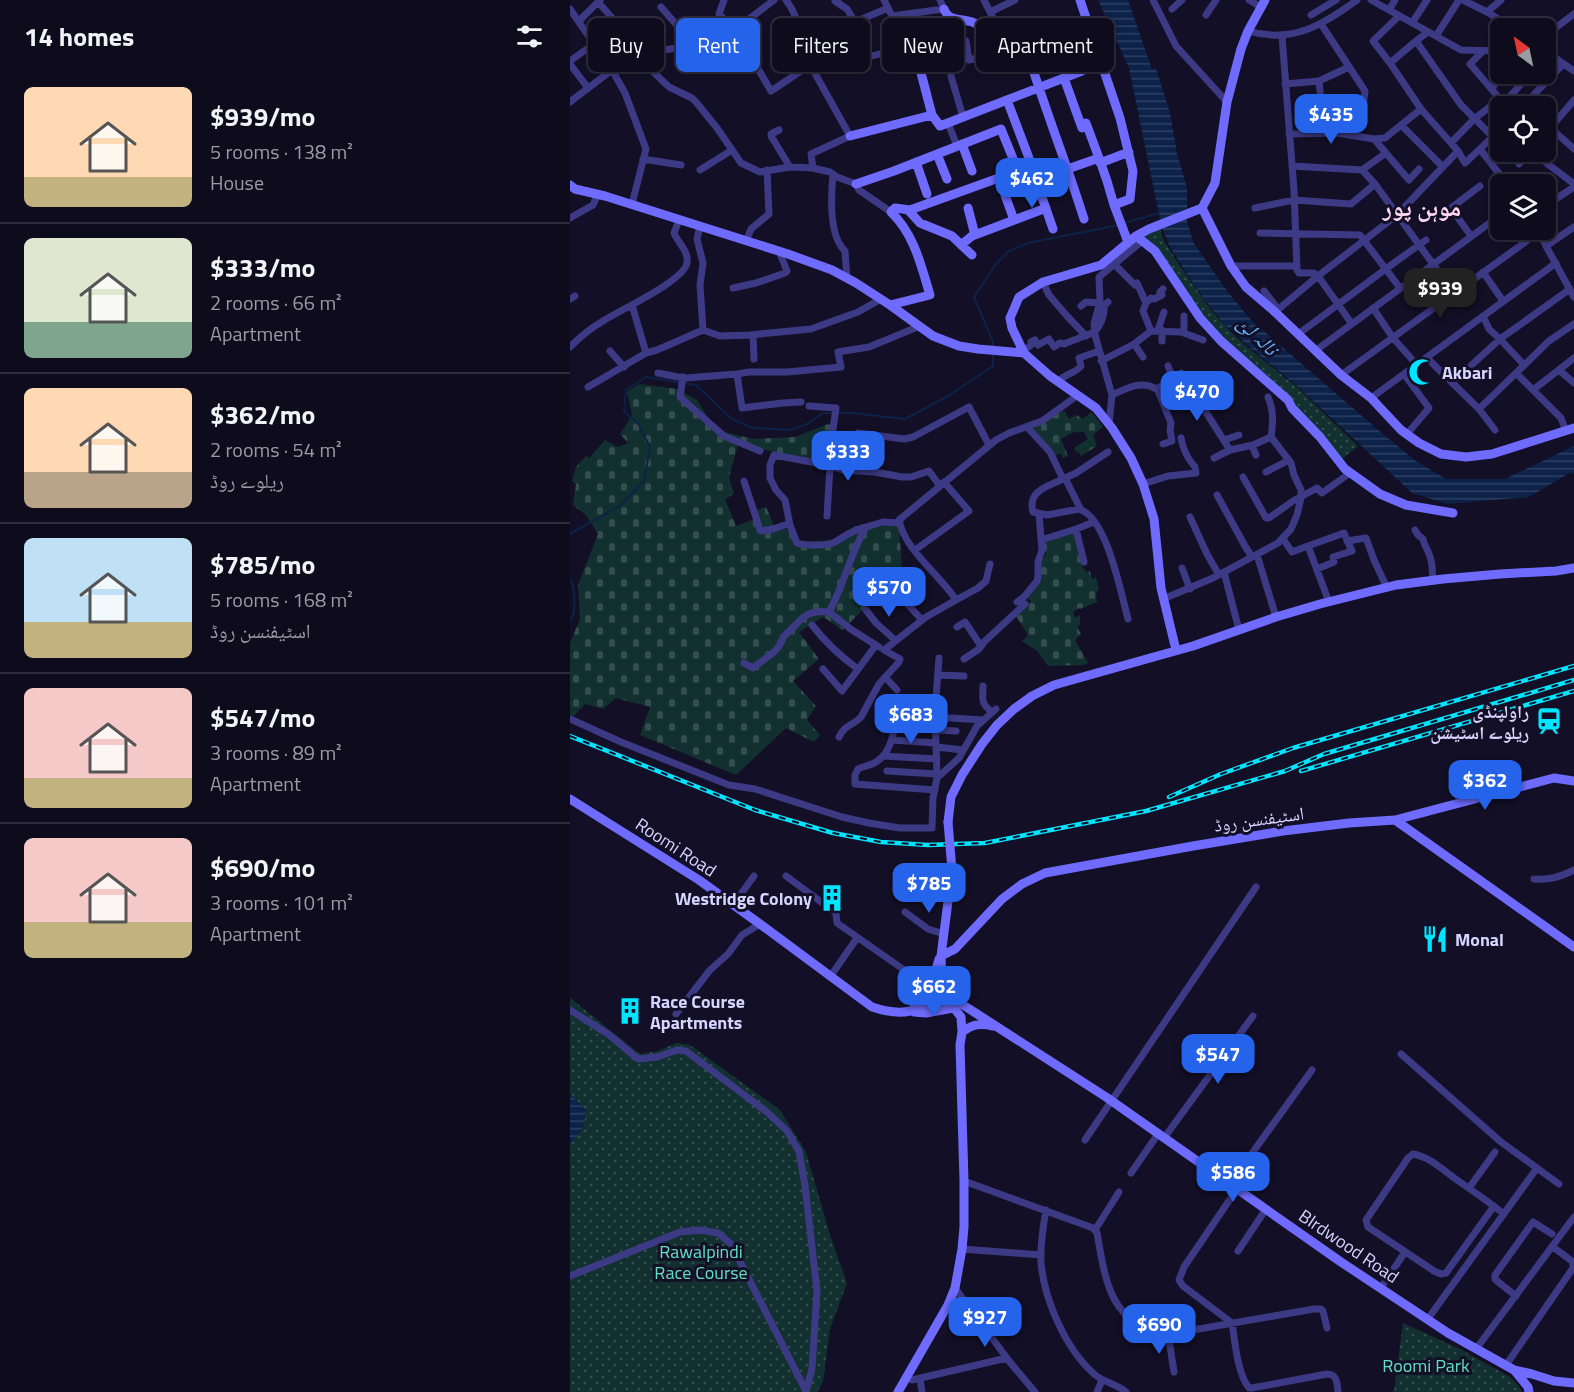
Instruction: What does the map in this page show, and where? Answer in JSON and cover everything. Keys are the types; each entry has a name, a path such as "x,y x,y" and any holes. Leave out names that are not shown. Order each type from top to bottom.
{"street":[{"path":"723,18 719,14 724,0"},
{"path":"750,18 774,0"},
{"path":"788,0 795,18"},
{"path":"838,0 835,1 847,9 853,18"},
{"path":"884,0 892,16 942,4 946,14 955,20 976,23"},
{"path":"984,0 993,18"},
{"path":"990,12 1015,0"},
{"path":"1080,0 1086,18"},
{"path":"1153,0 1176,46 1227,102"},
{"path":"1172,9 1182,0"},
{"path":"1206,15 1216,0"},
{"path":"1099,277 1149,229 1202,208 1215,183 1227,102 1241,49 1263,4 1250,0"},
{"path":"1311,15 1336,0"},
{"path":"1248,31 1262,35 1282,36 1306,30 1321,24 1357,0"},
{"path":"1371,0 1461,50 1490,51"},
{"path":"1389,10 1395,0"},
{"path":"1412,23 1427,0"},
{"path":"1436,36 1461,0 1497,18"},
{"path":"1487,12 1501,0"},
{"path":"579,21 599,1 613,18"},
{"path":"661,7 676,24"},
{"path":"864,18 888,8"},
{"path":"570,9 588,35"},
{"path":"1556,28 1574,14"},
{"path":"1399,16 1372,41 1421,109 1466,163 1490,141"},
{"path":"1321,24 1365,91 1362,117 1322,113"},
{"path":"1390,63 1428,32"},
{"path":"1282,36 1298,272 1314,273 1318,276 1352,324"},
{"path":"964,40 966,40 969,60 976,58"},
{"path":"1416,41 1461,105 1474,119 1490,130"},
{"path":"588,49 570,63 588,88"},
{"path":"1483,51 1470,64 1498,96"},
{"path":"1556,60 1574,71"},
{"path":"1534,96 1563,64"},
{"path":"1285,84 1319,81 1349,67"},
{"path":"570,102 606,72"},
{"path":"613,72 625,93 646,149 632,204"},
{"path":"653,72 669,87 692,98 717,128 741,163 760,172 790,167 823,170 856,184 859,189 900,220 909,233 930,295 890,305"},
{"path":"760,72 771,91 804,72"},
{"path":"813,72 850,136"},
{"path":"921,72 932,115 940,126 1079,72"},
{"path":"1033,72 1084,219"},
{"path":"1104,72 1120,118 1133,171 1130,199 1115,208"},
{"path":"951,76 963,117"},
{"path":"1064,78 1099,160 1128,242"},
{"path":"1319,81 1325,133"},
{"path":"1492,89 1495,84"},
{"path":"1510,96 1521,84"},
{"path":"1007,100 1053,229"},
{"path":"1556,119 1574,100"},
{"path":"1289,134 1337,133 1374,139 1385,138 1421,109"},
{"path":"1451,143 1474,119 1490,110"},
{"path":"813,168 811,153 850,136 932,115"},
{"path":"948,123 972,171"},
{"path":"1401,125 1443,167"},
{"path":"856,184 1000,129 1018,171"},
{"path":"778,130 771,136 790,167"},
{"path":"1556,135 1574,149"},
{"path":"1374,139 1409,180 1419,169"},
{"path":"1480,149 1499,174"},
{"path":"699,170 732,150"},
{"path":"1277,310 1397,216 1458,151"},
{"path":"1036,180 1129,152"},
{"path":"1292,166 1362,170 1386,153"},
{"path":"937,154 947,179"},
{"path":"643,159 681,165"},
{"path":"916,162 927,194"},
{"path":"1544,162 1574,186 1556,198"},
{"path":"891,212 897,208 908,210 1032,166"},
{"path":"746,241 751,228 769,214 767,170"},
{"path":"1362,170 1375,184 1455,293"},
{"path":"833,174 831,194 835,230 841,247 845,251 847,278"},
{"path":"1255,208 1294,200 1351,204 1375,184"},
{"path":"570,185 575,189 632,204 832,270 881,299 933,336 959,346 1023,352 1035,340 1038,345 1049,339 1054,347 1060,343 1064,344 1092,333 1095,334"},
{"path":"1472,236 1451,208 1480,186"},
{"path":"570,218 592,205 598,194"},
{"path":"1005,195 1014,220"},
{"path":"968,208 975,235"},
{"path":"961,244 975,235 1046,208"},
{"path":"1202,208 1232,266 1246,287 1277,310"},
{"path":"908,210 920,223 952,236 972,255"},
{"path":"570,347 582,335 668,283 685,268 687,255 674,233 679,220"},
{"path":"1315,351 1490,223"},
{"path":"700,226 697,239 703,263 700,285 703,330"},
{"path":"1546,246 1574,227"},
{"path":"1260,232 1360,235 1400,288"},
{"path":"1139,238 1128,242 1101,265 1043,282 1019,297 1010,318 1023,352 1058,382 1096,408 1131,458 1143,484 1154,519 1163,599 1176,650"},
{"path":"1139,238 1155,251 1200,318 1221,341 1288,400 1292,408 1322,439 1345,469 1380,494 1406,505 1454,513"},
{"path":"1298,333 1426,240"},
{"path":"1341,375 1527,240"},
{"path":"1543,240 1574,297"},
{"path":"733,288 785,273 787,270 779,252"},
{"path":"1371,398 1556,263"},
{"path":"1114,264 1135,285 1137,284 1143,311 1162,341"},
{"path":"1101,265 1099,277 1104,303 1094,324 1101,361 1113,395 1108,424"},
{"path":"1232,266 1297,266"},
{"path":"1483,272 1503,301"},
{"path":"1043,282 1049,295 1075,327 1082,330 1086,336"},
{"path":"1142,304 1151,298 1162,296 1160,292 1163,289"},
{"path":"1452,383 1500,339 1570,289"},
{"path":"1264,291 1277,310 1298,333 1341,375 1371,398 1407,434 1441,454 1466,457 1492,454 1570,430 1516,373"},
{"path":"588,387 646,354 703,330 720,336 811,329 858,312 881,299"},
{"path":"1081,306 1086,302 1104,303"},
{"path":"632,305 646,354"},
{"path":"1373,308 1393,338 1417,364"},
{"path":"1101,361 1157,330 1164,312"},
{"path":"1184,316 1185,334"},
{"path":"1483,316 1489,329 1524,365"},
{"path":"1479,410 1549,341 1574,324"},
{"path":"657,373 683,377 841,367 838,352 869,347 920,326"},
{"path":"1157,330 1185,334 1203,340"},
{"path":"753,335 754,359"},
{"path":"1116,342 1119,351"},
{"path":"1134,344 1143,357"},
{"path":"610,351 624,367"},
{"path":"1058,382 1061,376 1079,369 1081,366 1079,358 1099,351"},
{"path":"1426,358 1479,410 1495,430"},
{"path":"1533,390 1574,358"},
{"path":"1168,366 1173,378"},
{"path":"1559,370 1574,383"},
{"path":"1113,395 1136,385 1157,388 1181,373 1230,450"},
{"path":"737,374 742,408 801,402"},
{"path":"1404,374 1429,408 1407,434"},
{"path":"683,377 680,397 724,436 760,451"},
{"path":"1198,401 1212,386 1207,377"},
{"path":"1157,388 1171,423 1172,441 1163,444"},
{"path":"956,600 901,531 899,520 989,446 1002,437 1042,421 1078,395"},
{"path":"1163,599 1190,589 1255,556 1278,543 1291,529 1301,498 1300,490 1289,460 1271,437 1273,416 1268,397"},
{"path":"809,406 835,407 837,410 831,443 826,450 826,516"},
{"path":"858,433 904,439 913,437 969,407 989,446"},
{"path":"1028,427 1050,452 1081,510 1089,515 1107,543 1128,620"},
{"path":"1224,440 1239,435"},
{"path":"1214,458 1230,450 1251,446 1271,437"},
{"path":"1143,484 1168,476 1196,473 1195,467 1183,450 1181,438"},
{"path":"1251,446 1256,455"},
{"path":"1081,510 1047,515 1033,512 1032,508 1035,495 1040,489 1064,478 1108,452"},
{"path":"900,523 883,522 866,527 833,543 806,546 797,543 790,525 785,500 776,490 770,478 772,456 843,470 910,477 929,471 969,511 915,550"},
{"path":"1266,472 1289,460"},
{"path":"1243,477 1266,518 1269,518 1317,488 1322,493 1350,473"},
{"path":"744,481 760,530 790,525"},
{"path":"1217,495 1255,556 1276,617"},
{"path":"1017,602 1037,581 1038,562 1042,550 1039,514"},
{"path":"1190,517 1192,525 1221,574 1239,630"},
{"path":"1041,540 1094,522"},
{"path":"829,612 839,594 866,527"},
{"path":"1076,529 1084,562"},
{"path":"1415,530 1423,539 1429,554 1433,580"},
{"path":"1282,538 1292,552 1344,533 1352,551 1333,557 1334,562 1317,569"},
{"path":"1347,541 1366,538 1387,588"},
{"path":"1308,546 1329,602"},
{"path":"884,650 922,620 978,588 986,581 990,564"},
{"path":"1182,568 1190,589"},
{"path":"960,1045 956,1036 955,1017 942,984 941,956 952,870 948,822 951,797 982,744 1014,709 1032,696 1054,685 1192,646 1276,617 1396,585 1574,568"},
{"path":"901,597 922,620"},
{"path":"964,659 979,649 1025,604"},
{"path":"866,610 876,623 895,640"},
{"path":"744,663 753,668 776,650 783,637 805,614 818,611 829,612 852,630 900,659 879,684 858,721 845,728 839,737"},
{"path":"957,627 965,622 981,646"},
{"path":"812,625 840,656 858,669"},
{"path":"823,669 842,691 876,645"},
{"path":"570,719 729,785 755,789 842,817 869,823 900,828 932,828 937,776 935,716 939,658"},
{"path":"938,675 964,676"},
{"path":"885,677 897,690"},
{"path":"887,771 937,776 959,758 977,726 994,711 984,706 983,686"},
{"path":"935,790 855,784 855,775 858,769 877,762 883,756 892,740 896,710 983,720"},
{"path":"936,730 956,731"},
{"path":"892,740 963,750"},
{"path":"883,756 937,759"},
{"name":"اسٹیفنسن روڈ","path":"941,956 955,949 1002,898 1022,884 1045,873 1283,831 1395,820 1554,778 1574,782"},
{"name":"Roomi Road","path":"570,799 699,880 872,1007 892,1012 911,1011 927,1005 951,1004"},
{"path":"1395,820 1574,947"},
{"path":"1534,879 1560,877 1574,870"},
{"path":"734,905 754,876"},
{"path":"786,876 836,913 837,923 920,981"},
{"path":"1085,1140 1256,887"},
{"path":"905,912 928,929 944,934"},
{"path":"676,1014 710,970 728,954 742,935 760,924"},
{"path":"830,977 857,938"},
{"path":"911,1011 934,977 941,956"},
{"path":"898,1392 948,1305 955,1288 964,1227 961,1017 935,986 934,977"},
{"name":"BIrdwood Road","path":"951,1004 997,1026 1111,1101 1427,1320 1510,1368 1522,1378 1529,1392"},
{"path":"570,1010 608,1034 638,1059 657,1057 677,1050 686,1051 768,1113 787,1131 799,1151 817,1291 812,1369 806,1391 731,1244 718,1233 700,1230 680,1232 570,1275"},
{"path":"1131,1173 1253,1016"},
{"path":"962,1032 972,1024 997,1026"},
{"path":"1401,1054 1501,1142 1559,1184"},
{"path":"1312,1070 1234,1187 1184,1267 1179,1280 1183,1286 1232,1323 1240,1366 1244,1381 1249,1388 1330,1374 1335,1377 1338,1392"},
{"path":"1469,1188 1495,1152"},
{"path":"1494,1206 1446,1273 1441,1274 1368,1227 1366,1220 1413,1154 1424,1156 1494,1206 1504,1214"},
{"path":"1427,1320 1537,1168"},
{"path":"964,1181 1093,1228 1097,1233 1107,1286 1115,1303 1129,1318 1146,1328 1168,1333 1186,1331 1314,1309 1323,1311 1327,1328"},
{"path":"1095,1230 1119,1192"},
{"path":"1238,1251 1266,1209"},
{"path":"1046,1210 1041,1261 1046,1291 1057,1323 1088,1369 1102,1380 1117,1385 1126,1392"},
{"path":"1476,1349 1574,1217"},
{"path":"1516,1296 1497,1281 1495,1275 1533,1222 1552,1234"},
{"path":"1552,1247 1573,1263 1574,1268 1510,1368 1554,1381 1574,1383"},
{"path":"962,1249 1041,1254"},
{"path":"1381,1288 1405,1252"},
{"path":"955,1288 1006,1358 1035,1392"},
{"path":"1168,1333 1174,1372"},
{"path":"922,1392 916,1379 1006,1358"},
{"path":"1522,1378 1524,1392"},
{"path":"1096,1392 1102,1380"}],"green space":[{"path":"1160,229 1163,239 1178,263 1211,310 1228,329 1298,388 1358,446 1341,460 1324,435 1219,336 1143,237"},
{"path":"639,384 677,389 697,400 709,419 725,432 753,439 795,437 828,424 836,427 823,461 738,445 729,477 734,494 725,499 736,526 755,519 756,510 766,507 776,530 790,529 799,542 835,540 855,526 899,526 902,569 843,630 823,617 799,632 819,659 793,681 816,706 807,720 820,735 814,742 786,728 736,775 640,735 650,707 616,698 603,709 585,704 573,717 570,714 570,643 580,619 578,585 598,534 587,516 573,505 576,484 572,481 576,467 586,456 589,458 605,440 618,447 628,443 620,434 632,415 627,392"},
{"path":"1064,410 1069,419 1077,415 1082,419 1092,412 1103,427 1093,435 1097,446 1081,456 1074,448 1088,439 1083,431 1078,433 1075,431 1061,439 1068,456 1063,458 1060,453 1052,458 1032,429"},
{"path":"1074,533 1082,566 1086,572 1090,571 1092,579 1096,577 1099,589 1096,593 1097,602 1073,612 1075,618 1080,615 1080,624 1077,627 1081,634 1075,640 1088,663 1048,666 1037,651 1022,641 1028,635 1015,615 1031,602 1028,598 1039,582 1039,562 1046,555 1043,541"},
{"name":"Rawalpindi Race Course","path":"570,998 640,1054 657,1051 677,1043 690,1045 780,1110 806,1152 830,1235 847,1283 830,1329 823,1382 817,1392 570,1392"},
{"name":"Roomi Park","path":"1403,1323 1460,1349 1510,1377 1522,1392 1390,1392 1394,1391"}],"water":[{"name":"نالہ لئ","path":"1098,0 1128,0 1152,69 1156,68 1170,113 1177,153 1187,188 1187,221 1193,242 1227,291 1251,320 1384,435 1416,461 1446,479 1505,479 1574,446 1574,473 1568,474 1529,497 1447,504 1412,493 1297,386 1224,324 1181,265 1162,229 1129,68 1114,35 1114,18 1106,18"},
{"path":"570,1094 586,1110 582,1129 570,1144"}],"waterway":[{"path":"1124,223 1159,213"},
{"path":"993,347 974,297 995,265 1009,251 1028,243 1119,225"},
{"path":"570,534 621,505 644,481 650,447 639,425 624,411 626,390 646,377 696,385 732,419 753,428 790,430 807,424 823,413 852,413 905,419 948,396 993,366 993,353"},
{"path":"570,578 574,600 574,612 570,621"}],"railway":[{"path":"1169,797 1221,774 1293,748 1574,666"},
{"path":"570,736 755,810 833,833 881,842 928,845 985,843 1146,811 1285,771 1324,754 1574,680"},
{"path":"1301,771 1574,691"}],"place":[{"name":"Akbari","path":"1422,372"},
{"name":"راولپنڈی ریلوے اسٹیشن","path":"1549,721"},
{"name":"Westridge Colony","path":"832,898"},
{"name":"Monal","path":"1435,939"},
{"name":"Race Course Apartments","path":"630,1011"}],"district":[{"name":"موہن پور","path":"1422,207"}]}
